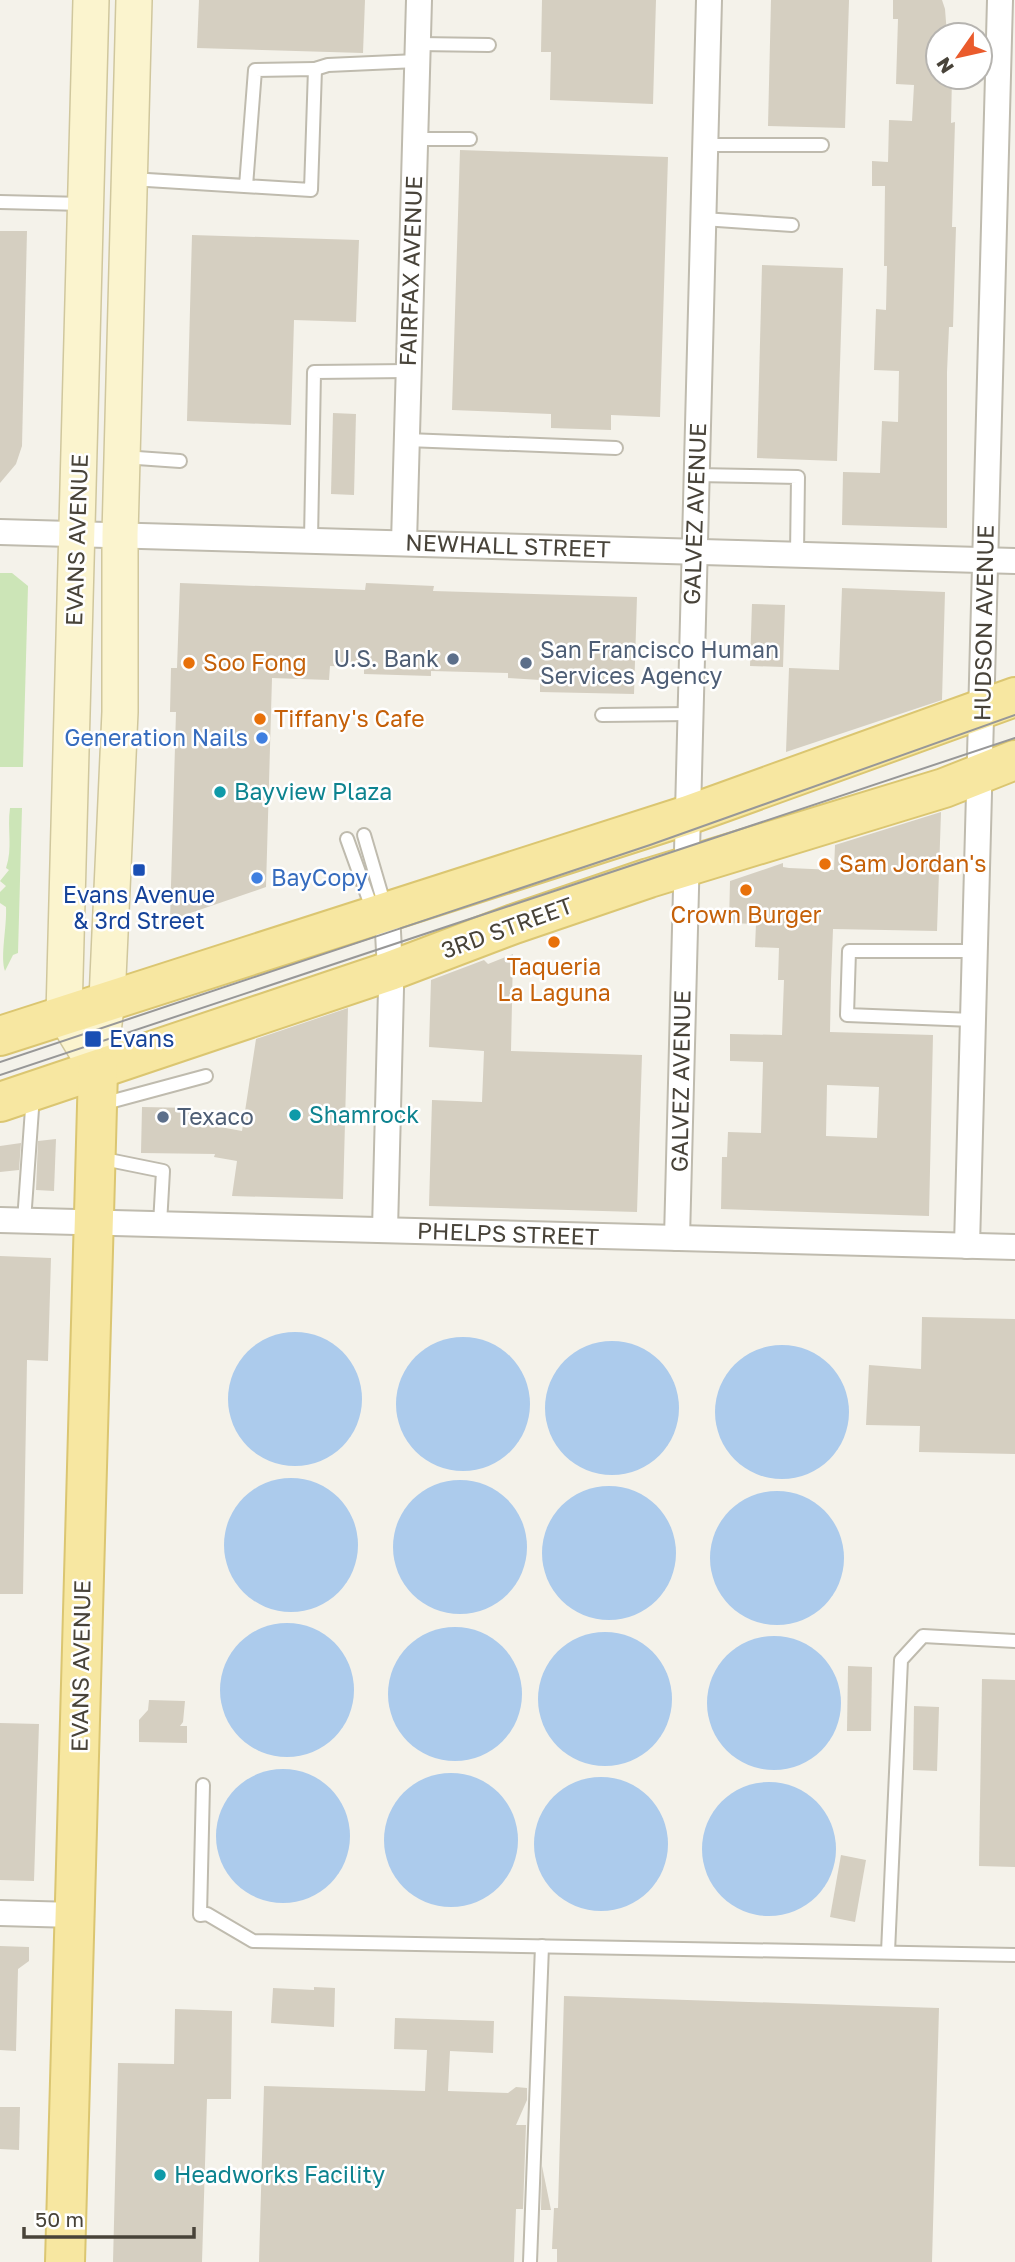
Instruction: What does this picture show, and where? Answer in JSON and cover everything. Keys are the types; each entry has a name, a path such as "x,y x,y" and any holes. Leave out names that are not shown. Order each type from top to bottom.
{"main road":[{"name":"EVANS AVENUE","path":"64,1014 91,0"},
{"name":"EVANS AVENUE","path":"65,2262 92,1222 97,1088 107,1000 120,712 120,535 134,0"},
{"path":"0,1036 688,816 998,703"},
{"name":"3RD STREET","path":"17,1096 97,1088 514,924 980,774 1015,760"},
{"path":"64,1014 97,1088"}],"street":[{"name":"FAIRFAX AVENUE","path":"404,543 419,0"},
{"name":"GALVEZ AVENUE","path":"677,1238 709,0"},
{"name":"HUDSON AVENUE","path":"967,1246 980,774 998,703 986,560 1000,0"},
{"name":"NEWHALL STREET","path":"0,531 1015,561"},
{"path":"381,915 390,971 385,1230"},
{"name":"PHELPS STREET","path":"12,1221 1015,1247"},
{"path":"0,1913 75,1915"}],"lane":[{"path":"246,186 255,70 315,69 417,52 489,45"},
{"path":"131,179 311,190 315,69"},
{"path":"415,139 470,139"},
{"path":"705,145 821,145"},
{"path":"0,202 86,204"},
{"path":"703,219 792,225"},
{"path":"311,540 314,372 408,371"},
{"path":"407,440 616,448"},
{"path":"122,457 180,461"},
{"path":"696,475 798,477 797,554"},
{"path":"602,715 690,714"},
{"path":"364,835 381,915"},
{"path":"347,839 381,915"},
{"path":"973,1020 847,1015 849,951 975,951"},
{"path":"97,1088 206,1076"},
{"path":"12,1221 17,1096"},
{"path":"95,1157 163,1171 160,1224"},
{"path":"888,1952 901,1660 923,1636 1015,1641"},
{"path":"203,1785 200,1914 207,1914 253,1941 1015,1955"},
{"path":"530,2262 542,1946"}],"green space":[{"path":"0,573 12,573 28,586 23,767 0,767"},
{"path":"10,808 22,808 18,953 13,955 5,971 3,958 6,907 0,903 0,892 6,886 0,881 9,870 6,868"}],"water":[{"path":"295,1332 321,1337 342,1352 357,1373 362,1399 357,1425 342,1446 321,1461 295,1466 269,1461 248,1446 233,1425 228,1399 233,1373 248,1352 269,1337"},
{"path":"463,1337 489,1342 510,1357 525,1378 530,1404 525,1430 510,1451 489,1466 463,1471 437,1466 416,1451 401,1430 396,1404 401,1378 416,1357 437,1342"},
{"path":"612,1341 638,1346 659,1361 674,1382 679,1408 674,1434 659,1455 638,1470 612,1475 586,1470 565,1455 550,1434 545,1408 550,1382 565,1361 586,1346"},
{"path":"782,1345 808,1350 829,1365 844,1386 849,1412 844,1438 829,1459 808,1474 782,1479 756,1474 735,1459 720,1438 715,1412 720,1386 735,1365 756,1350"},
{"path":"291,1478 317,1483 338,1498 353,1519 358,1545 353,1571 338,1592 317,1607 291,1612 265,1607 244,1592 229,1571 224,1545 229,1519 244,1498 265,1483"},
{"path":"460,1480 486,1485 507,1500 522,1521 527,1547 522,1573 507,1594 486,1609 460,1614 434,1609 413,1594 398,1573 393,1547 398,1521 413,1500 434,1485"},
{"path":"609,1486 635,1491 656,1506 671,1527 676,1553 671,1579 656,1600 635,1615 609,1620 583,1615 562,1600 547,1579 542,1553 547,1527 562,1506 583,1491"},
{"path":"777,1491 803,1496 824,1511 839,1532 844,1558 839,1584 824,1605 803,1620 777,1625 751,1620 730,1605 715,1584 710,1558 715,1532 730,1511 751,1496"},
{"path":"287,1623 313,1628 334,1643 349,1664 354,1690 349,1716 334,1737 313,1752 287,1757 261,1752 240,1737 225,1716 220,1690 225,1664 240,1643 261,1628"},
{"path":"455,1627 481,1632 502,1647 517,1668 522,1694 517,1720 502,1741 481,1756 455,1761 429,1756 408,1741 393,1720 388,1694 393,1668 408,1647 429,1632"},
{"path":"605,1632 631,1637 652,1652 667,1673 672,1699 667,1725 652,1746 631,1761 605,1766 579,1761 558,1746 543,1725 538,1699 543,1673 558,1652 579,1637"},
{"path":"774,1636 800,1641 821,1656 836,1677 841,1703 836,1729 821,1750 800,1765 774,1770 748,1765 727,1750 712,1729 707,1703 712,1677 727,1656 748,1641"},
{"path":"283,1769 309,1774 330,1789 345,1810 350,1836 345,1862 330,1883 309,1898 283,1903 257,1898 236,1883 221,1862 216,1836 221,1810 236,1789 257,1774"},
{"path":"451,1773 477,1778 498,1793 513,1814 518,1840 513,1866 498,1887 477,1902 451,1907 425,1902 404,1887 389,1866 384,1840 389,1814 404,1793 425,1778"},
{"path":"601,1777 627,1782 648,1797 663,1818 668,1844 663,1870 648,1891 627,1906 601,1911 575,1906 554,1891 539,1870 534,1844 539,1818 554,1797 575,1782"},
{"path":"769,1782 795,1787 816,1802 831,1823 836,1849 831,1875 816,1896 795,1911 769,1916 743,1911 722,1896 707,1875 702,1849 707,1823 722,1802 743,1787"}],"building":[{"path":"199,0 365,0 363,53 197,48"},
{"path":"542,0 656,0 653,104 550,100 551,52 541,52"},
{"path":"771,0 849,0 845,128 768,126"},
{"path":"893,0 942,0 945,9 946,21 924,21 924,91 952,91 951,123 955,122 953,327 949,327 947,372 947,528 842,525 843,472 880,473 882,421 898,422 899,371 874,370 876,309 886,310 887,266 884,266 885,186 872,186 872,161 888,162 889,120 912,121 914,85 896,84 898,19 893,19"},
{"path":"460,150 668,157 660,417 611,415 611,430 551,428 551,414 452,410"},
{"path":"0,231 27,231 22,446 16,464 0,483"},
{"path":"192,235 359,240 356,322 294,320 291,425 187,421"},
{"path":"762,265 843,268 837,461 757,458"},
{"path":"333,413 356,414 354,495 331,494"},
{"name":"Bayview Plaza","path":"180,583 365,590 366,583 434,586 433,591 637,597 634,694 540,692 540,680 508,678 508,673 431,671 431,676 364,674 364,667 330,666 329,680 272,678 266,887 170,920 176,712 170,712 171,668 177,668"},
{"path":"842,588 945,592 942,700 786,752 789,668 839,670"},
{"path":"752,604 785,605 783,667 750,666"},
{"path":"941,812 937,931 833,929 831,981 830,1032 933,1035 929,1216 721,1209 722,1157 727,1157 728,1132 761,1133 763,1062 730,1061 730,1034 782,1035 784,980 778,980 779,948 755,947 756,924 729,923 730,881 783,863 783,867 789,868 834,870 835,845","holes":["827,1085 879,1087 877,1138 826,1136"]},
{"path":"513,954 511,1051 642,1055 637,1212 429,1206 432,1100 482,1102 484,1051 429,1047 431,980 484,960 488,964"},
{"name":"Shamrock","path":"348,1008 343,1199 232,1196 237,1161 214,1157 215,1154 141,1153 142,1107 193,1108 193,1122 242,1131 256,1039"},
{"path":"56,1139 54,1191 36,1190 38,1141"},
{"path":"21,1143 19,1170 0,1172 0,1146"},
{"path":"0,1256 51,1258 48,1361 27,1360 23,1594 0,1594"},
{"path":"922,1317 1015,1319 1015,1454 919,1452 920,1426 866,1425 869,1365 921,1369"},
{"path":"848,1666 872,1667 871,1731 847,1731"},
{"path":"982,1679 1015,1680 1015,1867 979,1866"},
{"path":"149,1700 185,1701 183,1722 180,1726 187,1726 187,1743 139,1742 139,1720 148,1710"},
{"path":"914,1706 939,1707 937,1771 913,1770"},
{"path":"0,1723 39,1724 34,1881 0,1880"},
{"path":"841,1855 866,1860 855,1922 830,1917"},
{"path":"0,1946 29,1947 29,1961 18,1969 16,2051 0,2050"},
{"path":"314,1987 335,1988 334,2027 271,2023 273,1988 314,1990"},
{"path":"564,1996 939,2008 932,2262 557,2262 557,2249 552,2249 554,2208 558,2208"},
{"name":"Headworks Facility","path":"175,2009 232,2011 231,2099 207,2099 202,2262 113,2262 118,2063 174,2064"},
{"path":"395,2018 494,2021 493,2053 450,2051 448,2091 508,2093 516,2087 527,2088 527,2100 516,2125 526,2125 523,2209 516,2209 514,2262 259,2262 264,2086 425,2091 427,2050 394,2049"},
{"path":"0,2107 20,2107 19,2150 0,2149"},
{"path":"542,2166 551,2210 541,2210"}],"tram line":[{"path":"0,1062 650,845 1015,715"},
{"path":"0,1075 1015,738"}],"place":[{"name":"U.S. Bank","path":"453,659"},
{"name":"Soo Fong","path":"189,663"},
{"name":"San Francisco Human Services Agency","path":"526,663"},
{"name":"Tiffany's Cafe","path":"260,719"},
{"name":"Generation Nails","path":"262,738"},
{"name":"Bayview Plaza","path":"220,792"},
{"name":"Sam Jordan's","path":"825,864"},
{"name":"Evans Avenue & 3rd Street","path":"139,870"},
{"name":"BayCopy","path":"257,878"},
{"name":"Crown Burger","path":"746,890"},
{"name":"Taqueria La Laguna","path":"554,942"},
{"name":"Evans","path":"93,1039"},
{"name":"Shamrock","path":"295,1115"},
{"name":"Texaco","path":"163,1117"},
{"name":"Headworks Facility","path":"160,2175"}]}
